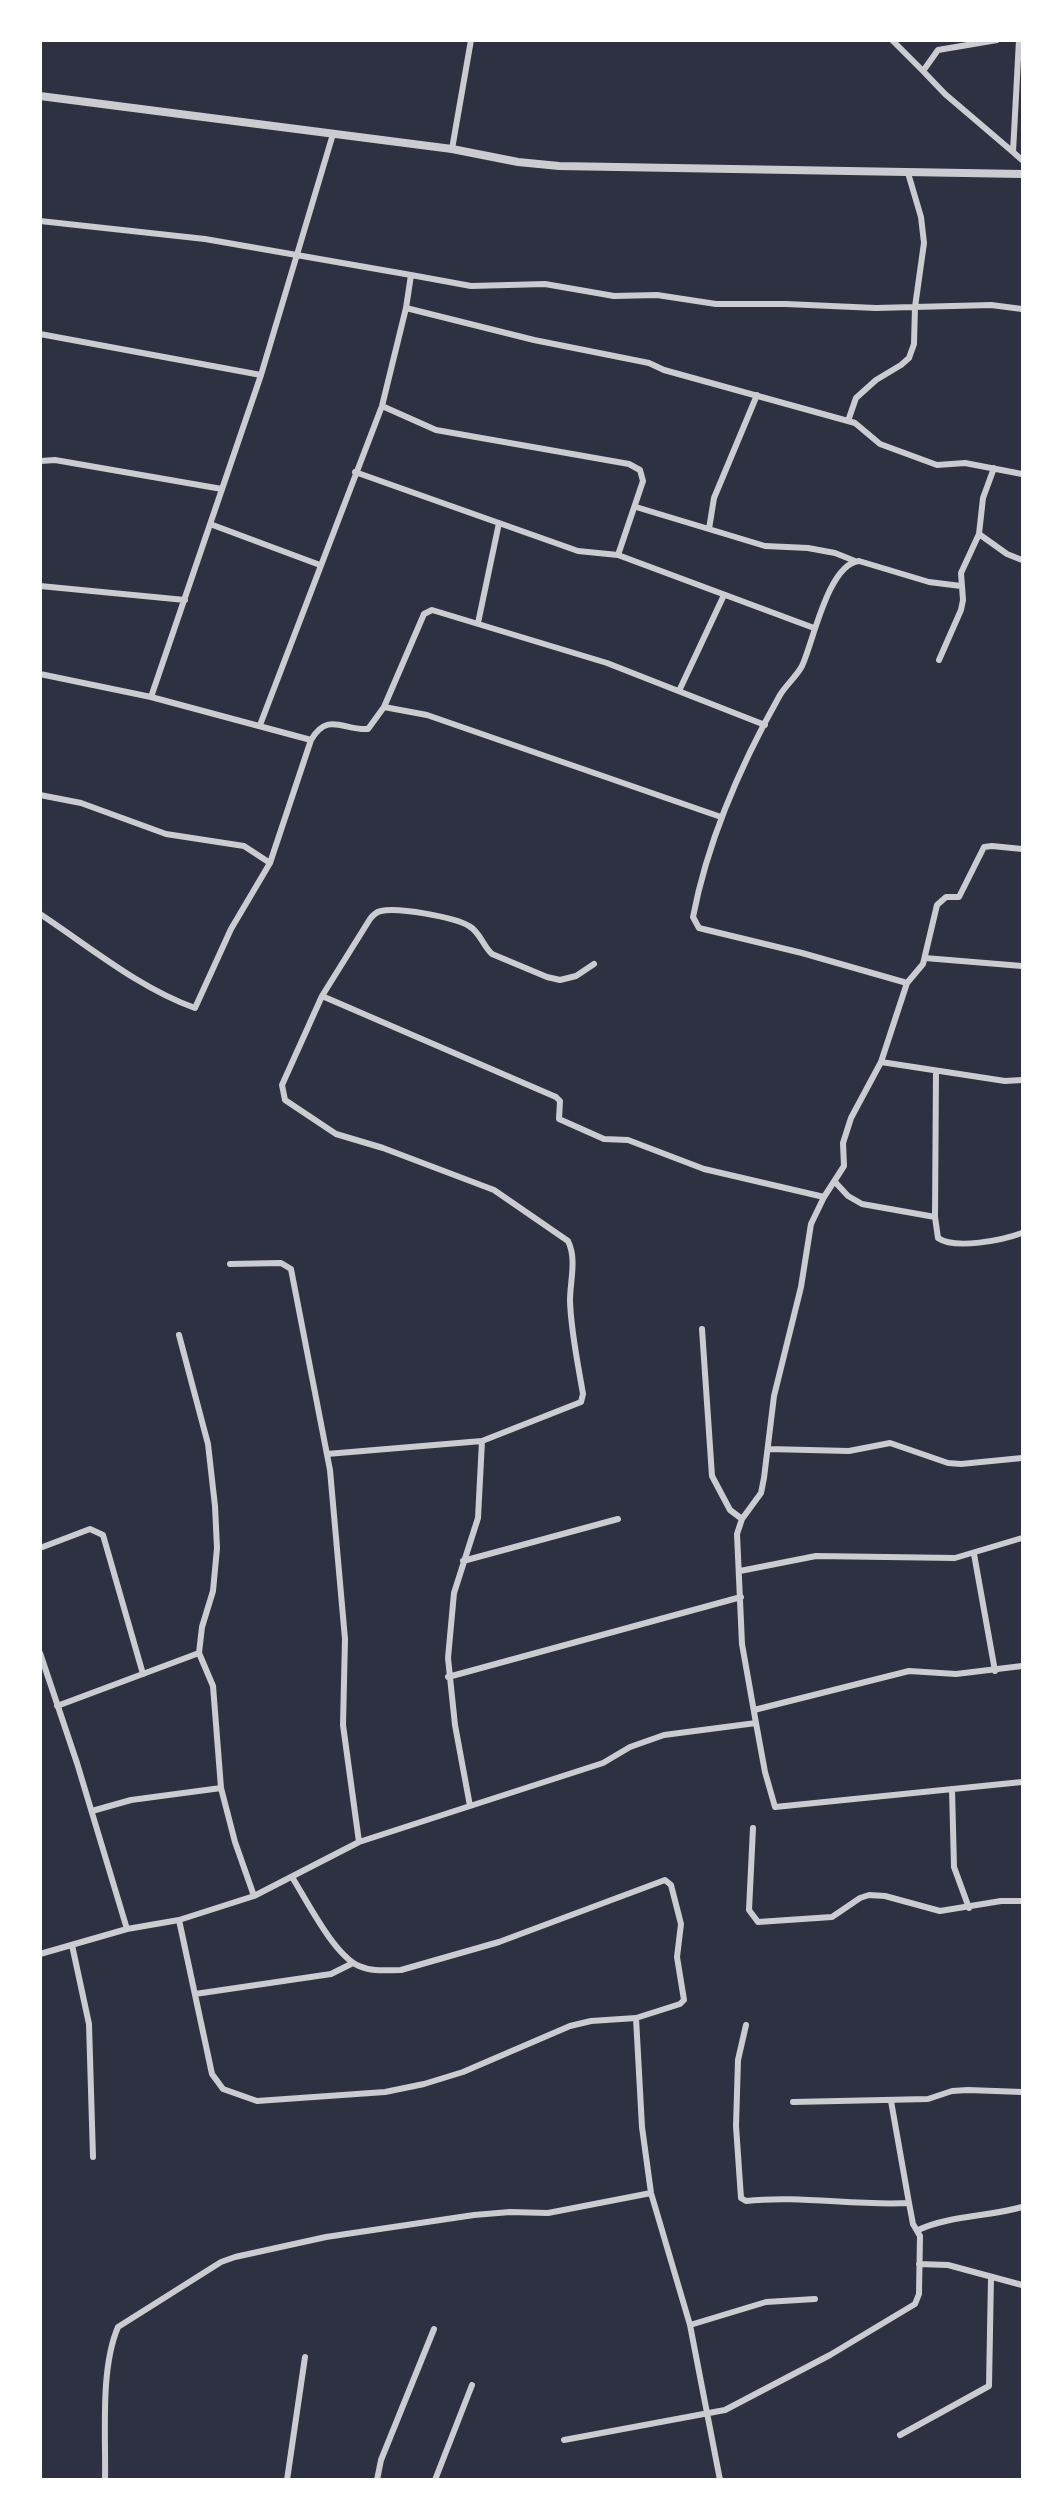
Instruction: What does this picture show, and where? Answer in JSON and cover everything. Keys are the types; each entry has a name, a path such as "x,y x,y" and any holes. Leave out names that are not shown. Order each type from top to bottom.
{"street":[{"path":"452,149 471,40"},
{"path":"892,40 945,94 1023,160"},
{"path":"923,71 938,50 997,40"},
{"path":"1013,152 1019,40"},
{"path":"40,96 452,149 518,162 559,166 1023,174"},
{"path":"151,697 261,375 333,134"},
{"path":"848,421 856,398 876,380 909,358 916,336 915,307 923,229 908,173"},
{"path":"40,221 205,239 471,286 545,284 614,296 657,295 716,304 915,307 991,305 1023,309"},
{"path":"260,725 382,406 406,308 411,275"},
{"path":"406,308 534,340 649,363 664,370 855,423 880,444 937,465 965,463 1023,474"},
{"path":"40,334 261,375"},
{"path":"709,529 714,498 757,395"},
{"path":"382,406 436,430 629,464 640,470 643,481 618,555"},
{"path":"40,461 55,460 222,489"},
{"path":"939,660 961,610 963,600 961,573 979,534 983,498 994,468"},
{"path":"355,472 578,551 618,555 814,628"},
{"path":"636,507 765,546 807,548 836,553 855,561 929,582 961,586"},
{"path":"478,623 499,523"},
{"path":"210,524 320,564"},
{"path":"979,534 1007,554 1023,560"},
{"path":"855,561 831,589 800,669 785,687 721,817 693,917 699,928 802,953 907,983"},
{"path":"40,586 185,600"},
{"path":"679,691 724,595"},
{"path":"40,914 129,975 181,1004 195,1008 231,929 270,863 311,741 322,727 334,723 368,729 384,707 428,610 587,656 765,725"},
{"path":"40,674 151,697 260,725 311,741"},
{"path":"384,707 427,715 721,817"},
{"path":"40,795 81,803 166,834 244,846 270,863"},
{"path":"1023,849 984,847 959,897 946,897 937,905 925,958 907,983 881,1062 851,1118 843,1143 844,1166 836,1182 824,1197 811,1224 801,1287 774,1396 761,1493 742,1519 737,1534 742,1644 765,1772 775,1807 1023,1782"},
{"path":"327,1454 482,1441 581,1402 583,1394 570,1301 572,1263 568,1241 494,1190 383,1148 336,1134 285,1100 282,1085 322,996 370,919 381,910 417,913 466,924 476,932 485,948 492,954 547,977 569,978 594,964"},
{"path":"925,958 1023,966"},
{"path":"322,996 556,1097 560,1101 559,1119 604,1139 628,1140 704,1168 824,1197"},
{"path":"881,1062 1005,1081 1023,1080"},
{"path":"936,1071 935,1217 938,1238 947,1244 1007,1239 1023,1233"},
{"path":"836,1182 848,1196 862,1204 935,1217"},
{"path":"230,1264 281,1263 291,1269 327,1454 345,1639 343,1725 359,1842"},
{"path":"702,1329 712,1476 730,1510 742,1519"},
{"path":"179,1335 208,1444 215,1506 217,1548 213,1591 202,1627 199,1653 213,1686 221,1788 235,1842 254,1896"},
{"path":"470,1806 448,1677 451,1611 463,1561 474,1538 478,1518 482,1441"},
{"path":"768,1449 849,1451 890,1443 948,1463 961,1464 1023,1458"},
{"path":"463,1561 618,1519"},
{"path":"40,1548 90,1529 103,1534 143,1674"},
{"path":"740,1571 816,1556 955,1558 1023,1538"},
{"path":"974,1554 995,1671"},
{"path":"448,1677 741,1597"},
{"path":"40,1653 92,1810 127,1929"},
{"path":"57,1706 199,1653"},
{"path":"754,1710 909,1671 956,1674 1023,1666"},
{"path":"40,1954 127,1929 179,1920 254,1896 359,1842 603,1763 630,1747 664,1735 756,1723"},
{"path":"92,1810 131,1800 221,1788"},
{"path":"952,1789 954,1867 969,1908"},
{"path":"753,1828 749,1910 758,1922 796,1917 832,1917 860,1898 869,1895 885,1896 940,1911 1001,1901 1023,1901"},
{"path":"179,1920 212,2074 223,2089 257,2101 385,2092 423,2084 491,2062 570,2026 591,2021 636,2018 680,2004 684,2000 677,1957 681,1919 671,1885 665,1880 464,1953 401,1970 370,1970 353,1963 342,1954 291,1877"},
{"path":"72,1945 89,2024 93,2157"},
{"path":"195,1994 331,1974 353,1963"},
{"path":"636,2018 642,2127 651,2193 690,2325 720,2480"},
{"path":"746,2025 738,2060 736,2126 741,2198 746,2201 787,2199 870,2205 909,2203"},
{"path":"793,2102 928,2099 952,2091 968,2090 1023,2092"},
{"path":"564,2440 707,2415 743,2402 905,2312 915,2304 919,2294 918,2230 913,2224 891,2101"},
{"path":"105,2480 108,2370 118,2327 221,2262 326,2237 474,2215 510,2212 548,2213 651,2193"},
{"path":"918,2230 956,2218 997,2214 1023,2207"},
{"path":"919,2264 948,2265 1023,2285"},
{"path":"900,2435 988,2386 991,2277"},
{"path":"690,2325 766,2302 815,2299"},
{"path":"377,2480 381,2460 434,2329"},
{"path":"287,2480 305,2357"},
{"path":"435,2480 472,2385"}]}
